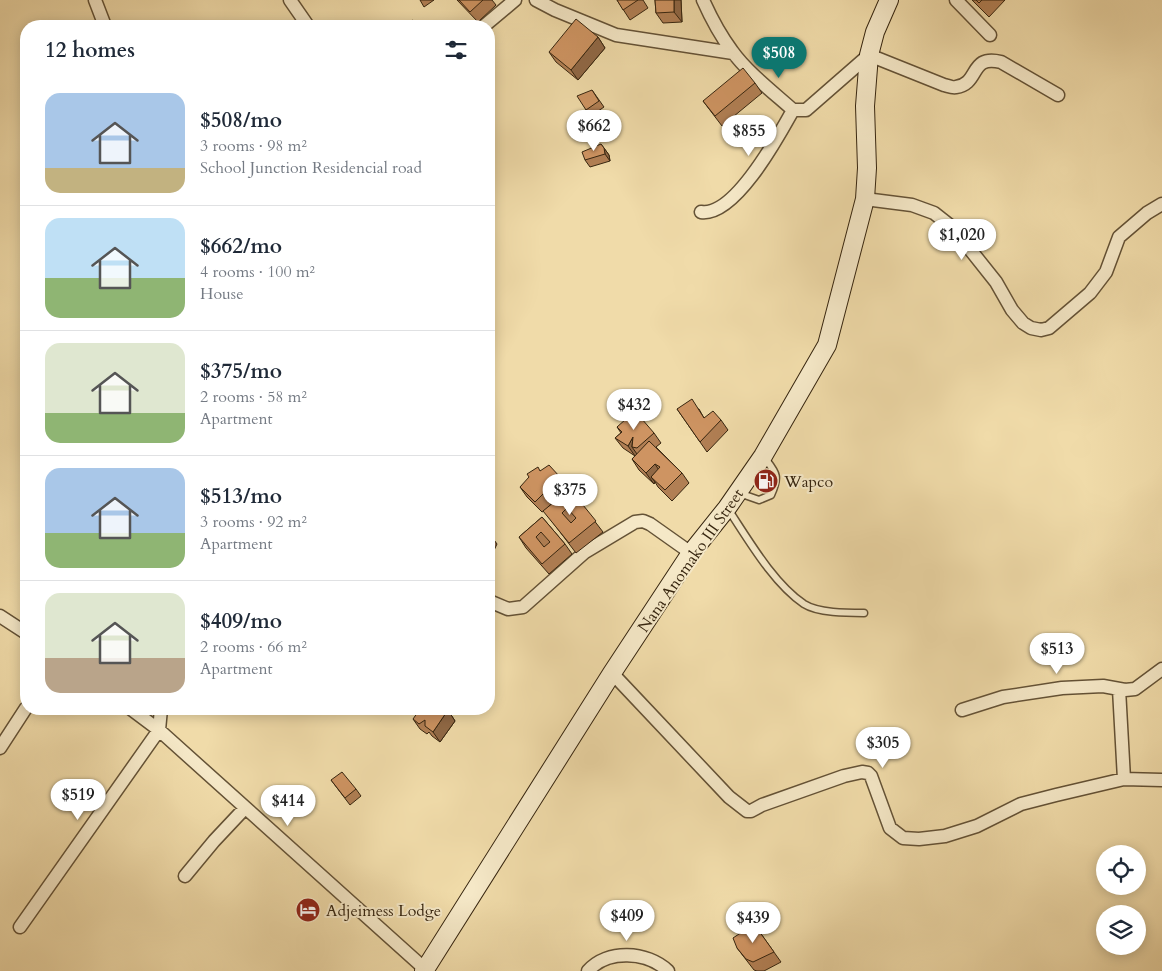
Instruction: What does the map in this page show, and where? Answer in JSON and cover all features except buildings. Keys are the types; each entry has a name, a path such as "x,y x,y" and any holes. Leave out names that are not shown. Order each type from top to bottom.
{"street":[{"path":"95,0 103,20"},
{"path":"290,0 304,20"},
{"path":"491,20 515,0"},
{"path":"536,0 555,10 616,34 733,53"},
{"path":"703,0 714,24 733,53 770,90 794,110 806,110 869,55 944,85 957,87 968,82 978,67 985,61 1001,62 1058,95"},
{"name":"Nana Anomako III Street","path":"425,970 612,673 691,553 727,508 763,456 827,345 865,199 867,168 865,106 869,55 875,32 889,0"},
{"path":"956,0 990,35"},
{"path":"701,212 712,211 740,191 762,164 794,110"},
{"path":"865,199 912,206 934,212 953,228 978,259 996,282 1012,310 1023,323 1031,328 1041,330 1049,328 1090,293 1106,272 1119,237 1147,213 1162,204"},
{"path":"495,604 508,609 523,607 585,552 635,522 643,521 650,524 691,553"},
{"path":"0,616 20,629"},
{"path":"962,710 1003,697 1062,688 1102,686 1135,689 1162,669"},
{"path":"612,673 729,797 747,811 844,776 862,772 868,773 871,776 890,828 903,838 919,840 946,836 977,826 1020,804 1124,779 1162,780"},
{"path":"1119,689 1124,779"},
{"path":"0,748 21,715"},
{"path":"139,715 159,730 425,970"},
{"path":"20,927 159,730 160,715"},
{"path":"185,876 245,808"},
{"path":"588,971 607,957 636,955 668,971"}],"lane":[{"path":"738,492 759,500 771,495 777,482 776,474 763,456"},
{"path":"727,508 774,576 805,605 834,612 864,613"}],"place":[{"name":"Wapco","path":"766,481"},
{"name":"Adjeimess Lodge","path":"308,910"}]}
